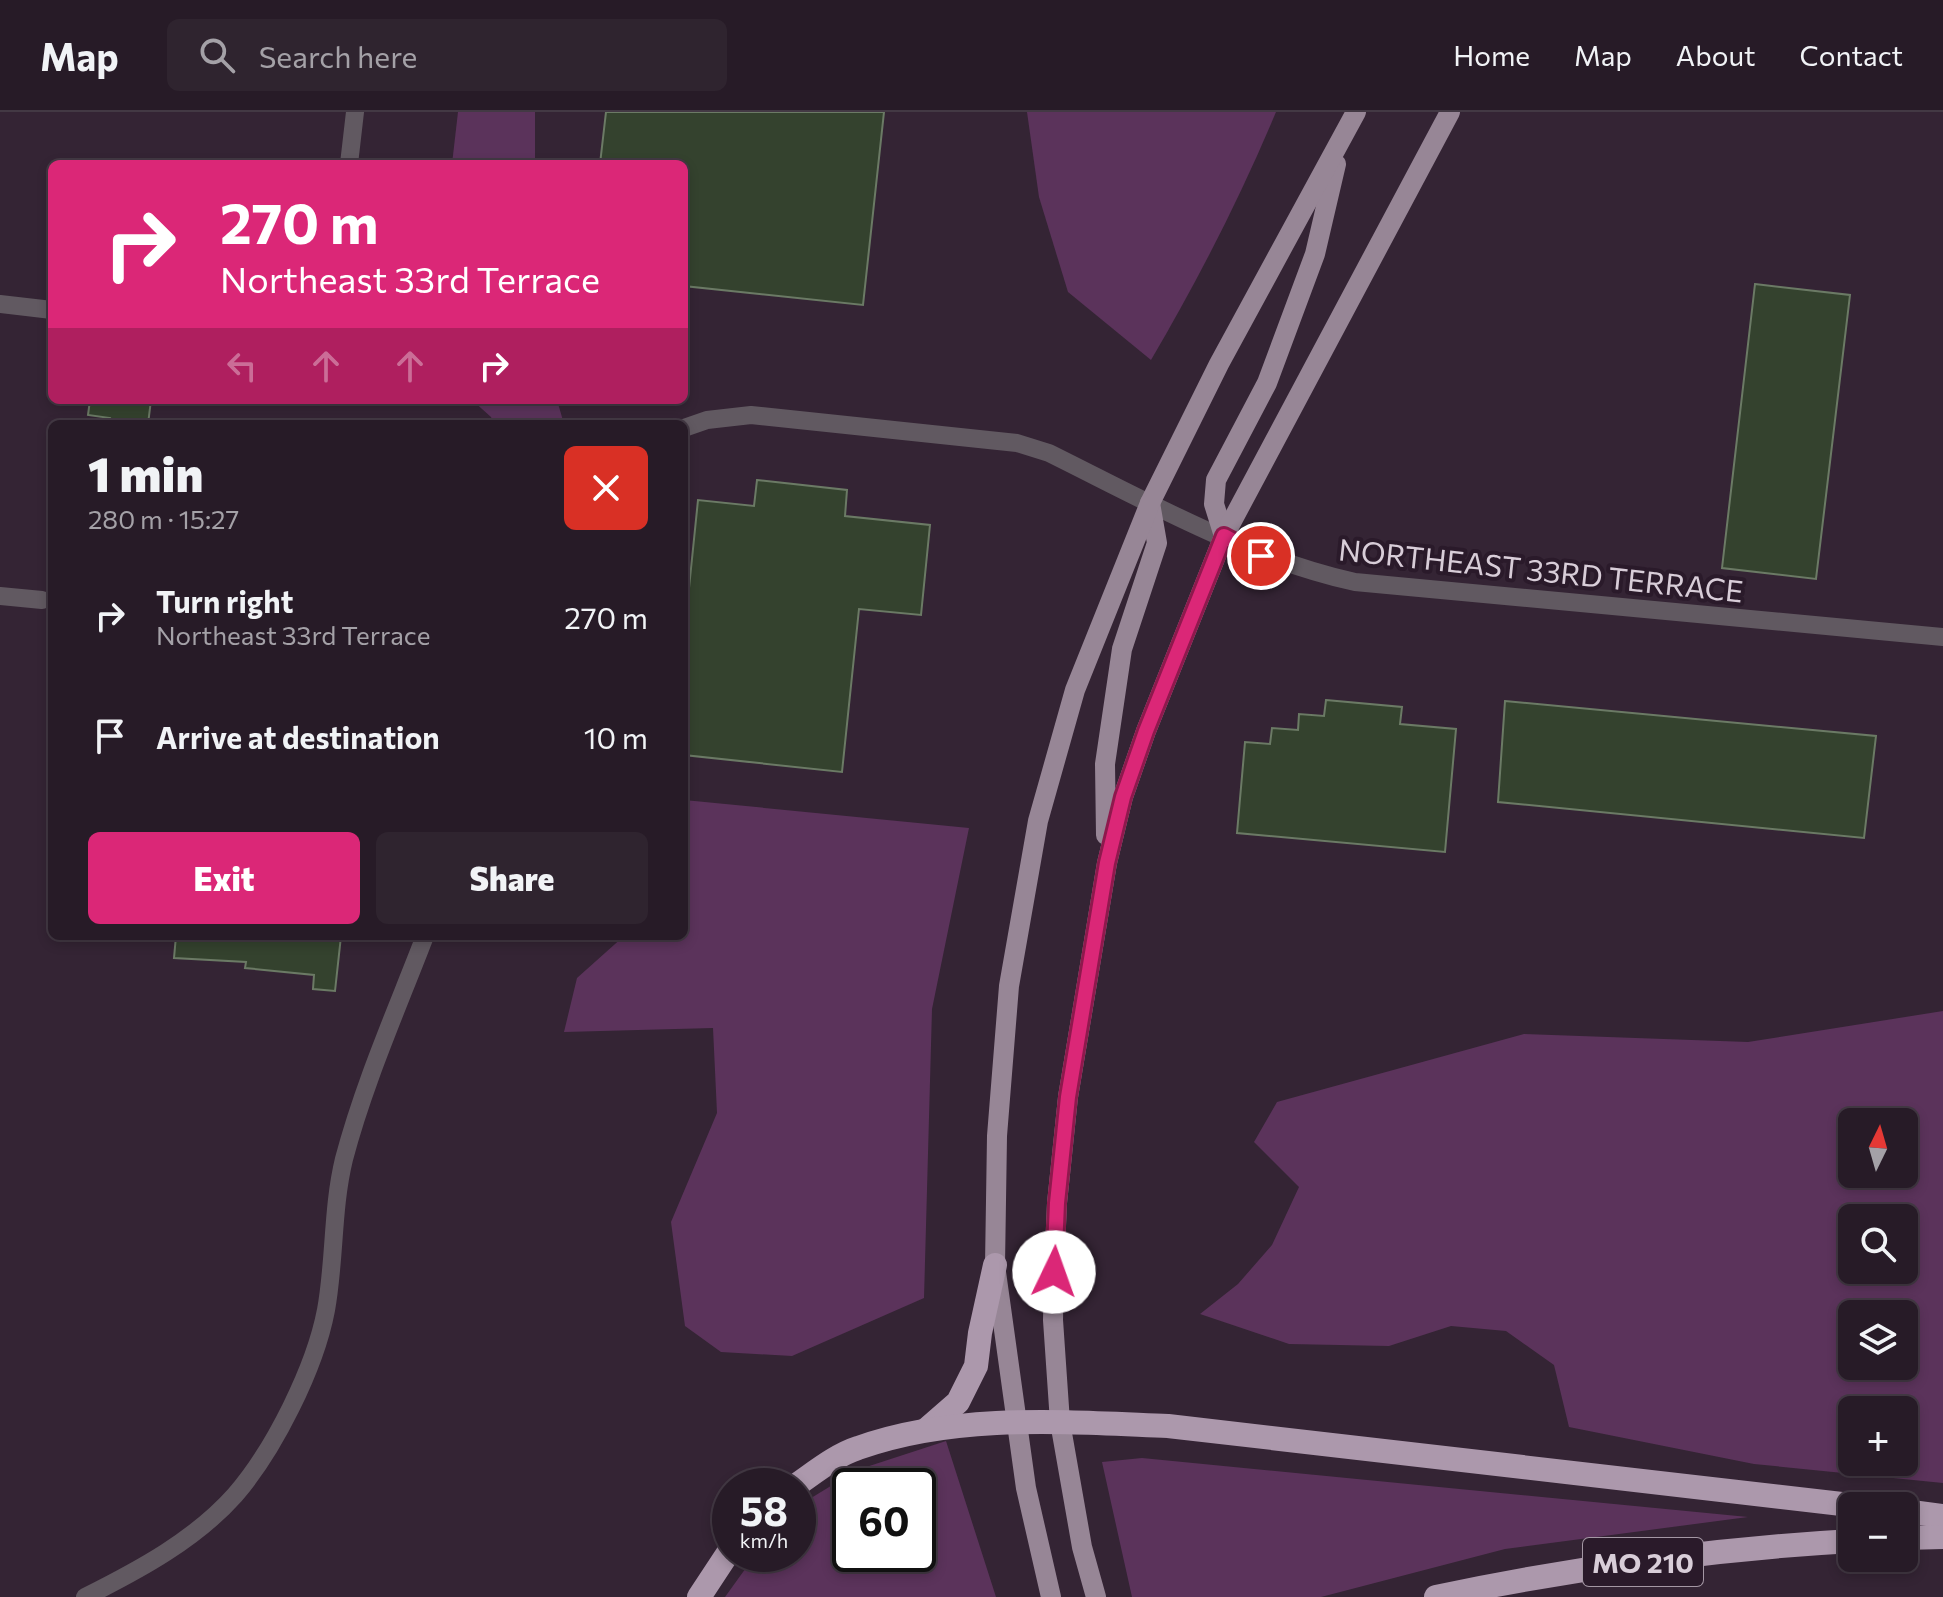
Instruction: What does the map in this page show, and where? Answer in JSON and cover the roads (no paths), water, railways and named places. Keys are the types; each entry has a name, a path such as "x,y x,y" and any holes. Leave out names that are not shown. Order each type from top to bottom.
{"highway":[{"path":"927,1429 958,1402 976,1366 995,1265"},
{"path":"816,1473 855,1448 927,1429 1060,1422 1168,1426 1838,1504"},
{"path":"1918,1513 1943,1516"},
{"path":"1918,1538 1943,1537"},
{"name":"MO 210","path":"1436,1597 1509,1582 1754,1546 1838,1542"},
{"path":"699,1597 715,1572"}],"main road":[{"path":"1051,1597 1037,1545 1016,1423 995,1265 997,1136 1009,986 1038,821 1075,690 1150,503 1219,364 1356,112"},
{"path":"1096,1597 1080,1533 1060,1422 1053,1320 1068,1097 1107,863 1123,797 1146,731 1224,536 1450,112"},
{"path":"1224,536 1214,504 1216,480 1267,383 1315,254 1343,137"},
{"path":"1107,863 1105,764 1122,649 1157,543 1150,503"}],"street":[{"path":"349,160 355,112"},
{"path":"0,304 48,310"},
{"name":"NORTHEAST 33RD TERRACE","path":"688,427 707,420 751,415 1017,443 1049,453 1261,556 1303,571 1355,582 1943,637"},
{"path":"0,596 42,600"},
{"path":"85,1597 140,1570 188,1536 235,1495 274,1436 305,1379 326,1312 343,1162 367,1088 423,940"}]}
